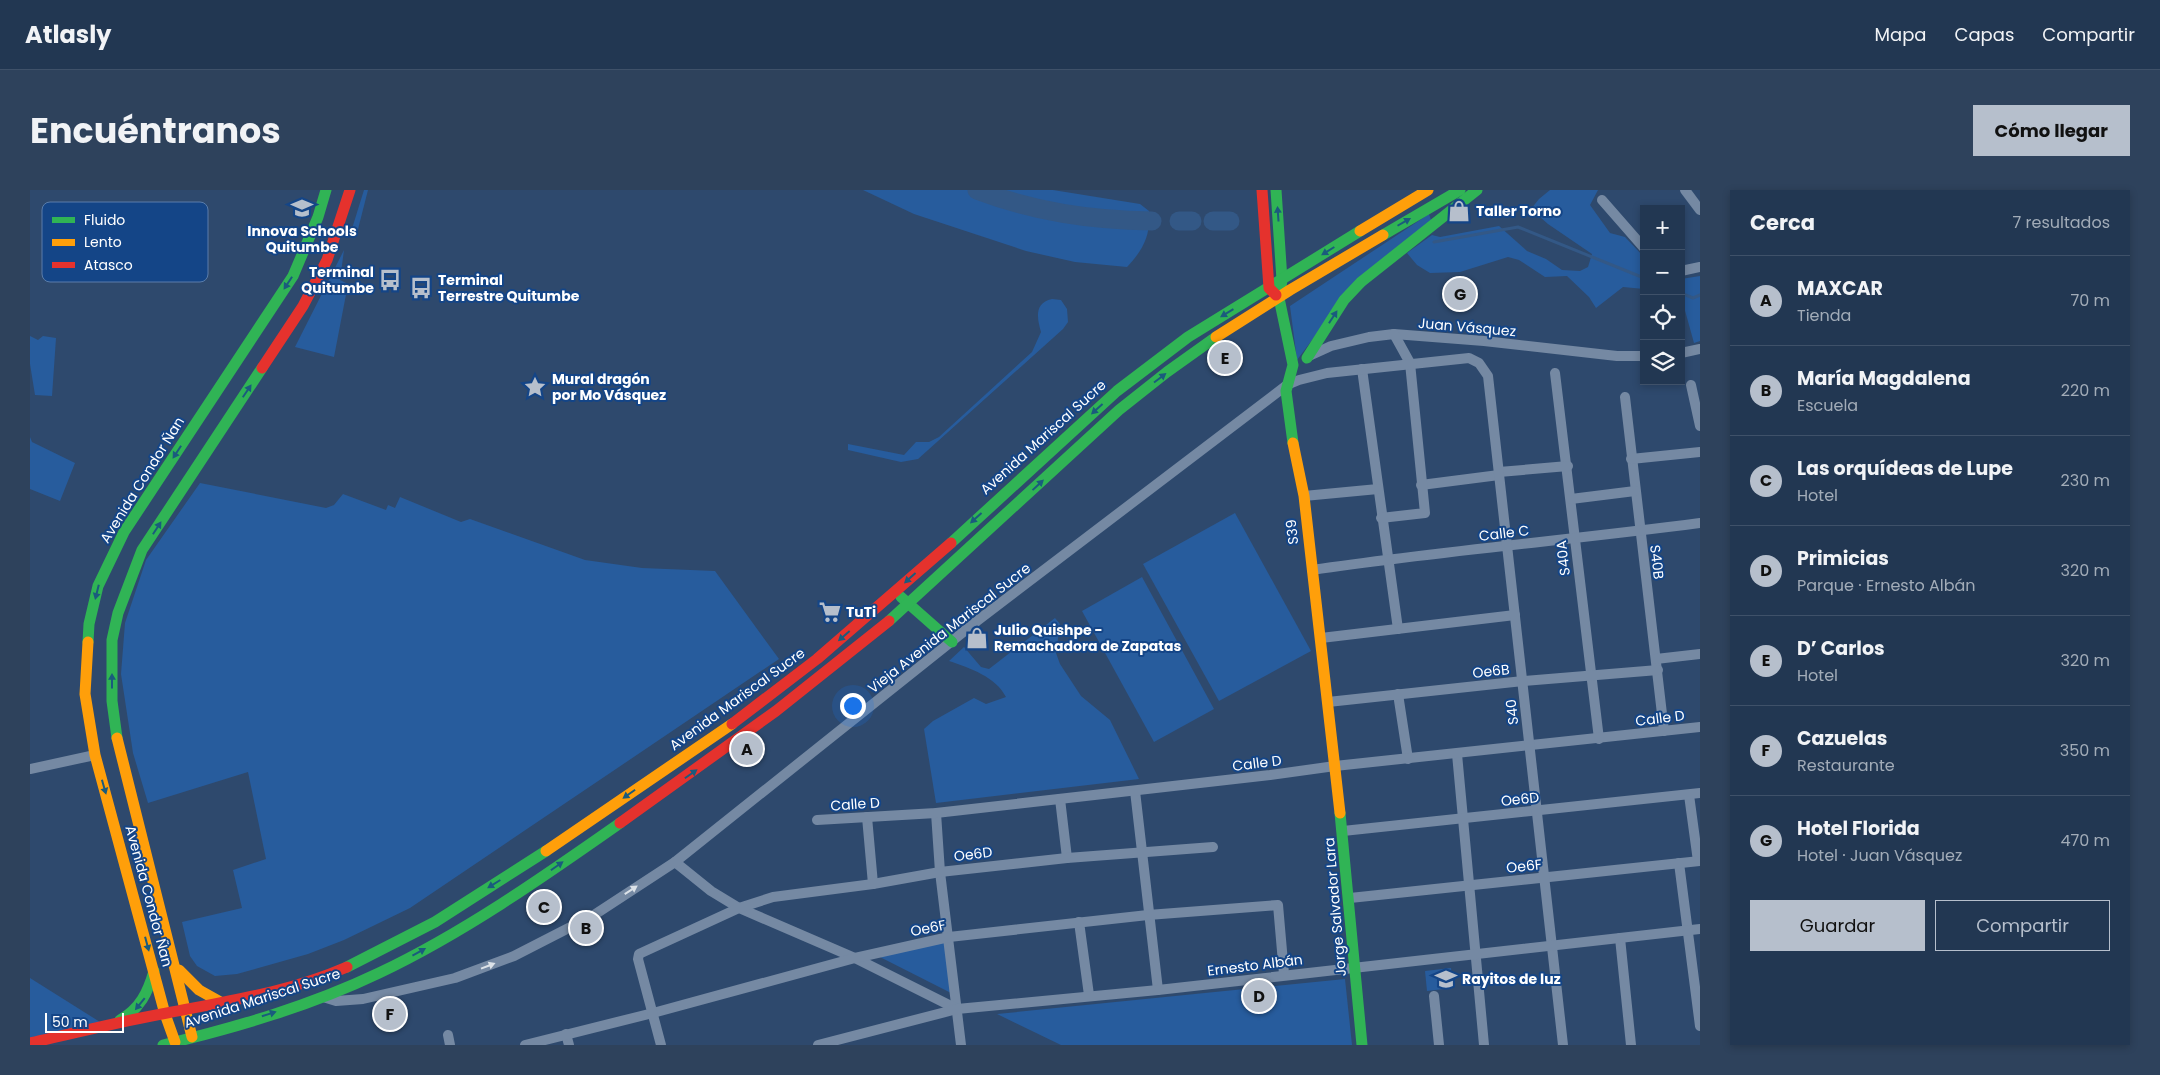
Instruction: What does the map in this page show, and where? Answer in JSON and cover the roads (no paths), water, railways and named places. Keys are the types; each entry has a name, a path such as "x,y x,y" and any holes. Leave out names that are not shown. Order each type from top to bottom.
{"main road":[{"name":"Avenida Condor Ñan","path":"176,1044 165,1014 95,755 85,694 89,624 98,586 124,532 293,276 318,217 326,190"},
{"name":"Avenida Condor Ñan","path":"192,1041 187,1009 115,729 112,701 112,640 118,613 142,550 303,306 327,260 350,190"},
{"path":"1262,190 1269,288 1279,298"},
{"path":"1276,190 1282,280 1279,298"},
{"name":"Avenida Mariscal Sucre","path":"163,1045 192,1041 322,997 413,955 544,875 762,723 830,670 908,604 1127,403 1197,350 1279,298 1460,190"},
{"path":"1307,358 1344,300 1361,282 1477,190"},
{"name":"Avenida Mariscal Sucre","path":"30,1043 111,1024 187,1009 224,1004 332,973 408,937 456,908 534,859 755,708 818,658 894,592 1130,380 1188,337 1424,192"},
{"name":"S39","path":"1279,298 1293,365 1287,386 1288,418 1304,496 1335,766"},
{"path":"991,505 1002,518"},
{"path":"894,592 952,642"},
{"name":"Jorge Salvador Lara","path":"1335,766 1350,898 1362,1045"},
{"path":"176,966 194,987 205,996 224,1004"},
{"path":"111,1024 127,1017 141,1004 150,988 154,971"}],"street":[{"path":"1685,190 1700,210"},
{"path":"1602,200 1640,243"},
{"path":"1685,270 1700,267"},
{"path":"1381,518 1425,512 1410,363 1394,334"},
{"name":"Juan Vásquez","path":"1293,365 1332,346 1369,337 1394,334 1484,341 1616,356 1640,356"},
{"path":"1685,351 1700,349"},
{"name":"S40","path":"1410,363 1469,358 1480,363 1488,376 1563,1045"},
{"path":"1287,386 1299,380 1327,373 1410,363"},
{"path":"1362,369 1381,518 1398,629"},
{"name":"S40A","path":"1555,372 1568,466 1599,740"},
{"path":"1691,385 1700,426"},
{"name":"Vieja Avenida Mariscal Sucre","path":"322,997 336,1001 363,999 455,978 488,966 568,929 675,862 952,642 1287,386"},
{"name":"S40B","path":"1625,397 1664,731"},
{"path":"1631,459 1700,452"},
{"path":"1421,485 1568,466"},
{"path":"1304,496 1378,489"},
{"path":"1571,499 1635,492"},
{"name":"Calle C","path":"1312,570 1388,559 1508,547 1700,522"},
{"path":"1321,638 1515,615"},
{"name":"Oe6B","path":"1328,702 1522,681 1591,676 1700,654"},
{"path":"1398,694 1408,759"},
{"name":"Calle D","path":"818,820 936,812 1060,799 1335,766 1599,740 1700,727"},
{"path":"1456,754 1484,1045"},
{"path":"30,770 95,755"},
{"path":"1135,791 1158,990"},
{"name":"Oe6D","path":"1343,831 1700,794"},
{"path":"1689,795 1699,861"},
{"path":"1060,799 1067,858"},
{"path":"936,812 940,872 960,1045"},
{"path":"867,817 873,884"},
{"name":"Oe6D","path":"653,1013 638,959 642,951 739,908 774,897 873,884 940,872 1141,851 1214,848"},
{"name":"Oe6F","path":"1350,898 1699,861"},
{"path":"675,862 711,891 739,908 855,958 957,1009"},
{"path":"1679,863 1700,1026"},
{"name":"Oe6F","path":"525,1045 653,1013 855,958 949,937 1148,915 1278,905 1284,974"},
{"path":"1079,922 1089,995"},
{"name":"Ernesto Albán","path":"818,1045 957,1009 1089,995 1158,990 1284,974 1355,968 1700,929"},
{"path":"1620,938 1632,1045"},
{"path":"1434,996 1439,1045"},
{"path":"653,1013 661,1045"},
{"path":"566,1034 569,1045"}],"waterway":[{"path":"977,190 1020,204 1085,217 1152,221"},
{"path":"1179,221 1192,221"},
{"path":"1213,221 1230,221"},
{"path":"1434,242 1518,227 1640,276"},
{"path":"1685,295 1693,298 1700,295"}],"place":[{"name":"Innova Schools Quitumbe","path":"302,208"},
{"name":"Taller Torno","path":"1459,211"},
{"name":"Terminal Quitumbe","path":"390,280"},
{"name":"Terminal Terrestre Quitumbe","path":"421,288"},
{"name":"Hotel Florida","path":"1460,294"},
{"name":"D’ Carlos","path":"1225,358"},
{"name":"Mural dragón por Mo Vásquez","path":"535,387"},
{"name":"TuTi","path":"830,612"},
{"name":"Julio Quishpe - Remachadora de Zapatas","path":"977,638"},
{"name":"MAXCAR","path":"747,749"},
{"name":"Las orquídeas de Lupe","path":"544,907"},
{"name":"María Magdalena","path":"586,928"},
{"name":"Rayitos de luz","path":"1446,979"},
{"name":"Primicias","path":"1259,996"},
{"name":"Cazuelas","path":"390,1014"}]}
